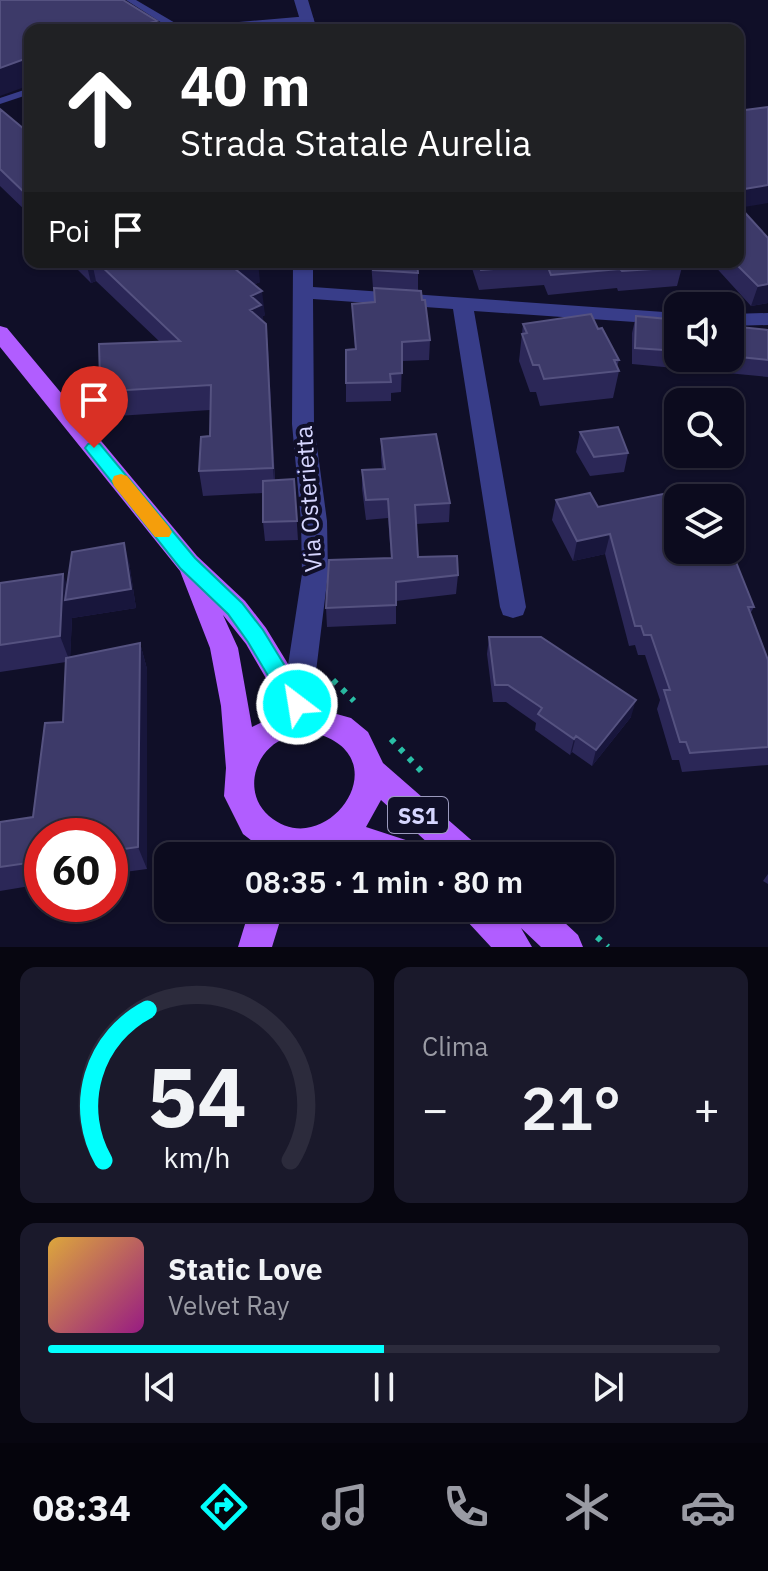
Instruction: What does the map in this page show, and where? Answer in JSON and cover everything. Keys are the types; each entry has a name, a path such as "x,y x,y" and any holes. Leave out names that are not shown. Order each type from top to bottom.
{"main road":[{"path":"0,333 188,563 235,609 256,636 301,712 357,740 367,755 372,772 365,805 355,820 341,832 314,842"},
{"path":"188,563 224,648 236,706 241,768 238,787 242,807 266,842"},
{"path":"241,768 255,743 301,712"},
{"name":"SS1","path":"372,772 450,842"},
{"name":"SS1","path":"324,840 339,842"},
{"path":"255,947 263,922"},
{"path":"491,922 515,947"},
{"path":"539,922 566,947"}],"street":[{"path":"301,0 309,24"},
{"name":"Via Osterietta","path":"301,712 315,574 314,521 303,424 303,268"},
{"path":"302,292 664,318"},
{"path":"463,305 513,607"},
{"path":"744,320 768,319"}],"lane":[{"path":"130,0 169,24"},
{"path":"0,101 24,93"}],"path":[{"path":"305,653 363,711"},
{"path":"385,732 427,776"}],"building":[{"path":"0,0 123,0 157,21 146,24 24,24 24,59 0,68"},
{"path":"768,107 768,185 744,189 744,110"},
{"path":"0,109 24,129 24,192 0,169"},
{"path":"744,212 768,238 768,284 758,286 740,268 744,268"},
{"path":"103,268 234,268 262,291 251,296 261,305 250,310 266,324 273,468 199,471 201,437 210,436 211,385 111,391 111,379 100,380 99,344 180,341"},
{"path":"418,268 418,273 373,270"},
{"path":"548,268 667,268 620,269 551,275"},
{"path":"374,288 421,291 430,340 402,342 402,373 390,374 391,382 346,383 346,350 356,349 352,304 375,302"},
{"path":"591,314 619,360 614,360 619,371 544,379 539,365 533,365 522,334 527,333 523,324"},
{"path":"636,316 664,319 664,350 635,348"},
{"path":"744,327 768,330 768,360 744,357"},
{"path":"618,427 628,453 594,457 580,432"},
{"path":"436,434 450,503 415,505 418,557 457,556 458,575 396,582 396,605 326,608 329,560 392,558 388,499 366,500 362,470 385,469 381,439"},
{"path":"294,479 297,521 263,522 263,481"},
{"path":"590,493 598,507 664,494 664,564 737,564 754,607 748,607 768,660 768,747 690,753 686,742 680,742 664,690 670,690 651,635 644,635 641,626 635,626 610,534 577,541 556,500"},
{"path":"124,543 131,589 65,600 72,552"},
{"path":"63,574 60,636 0,645 0,583"},
{"path":"489,637 541,637 636,700 596,750 538,714 542,708 508,685 495,685"},
{"path":"140,643 138,847 128,848 128,818 26,818 33,817 45,723 63,722 66,658"},
{"path":"24,818 24,864 0,867 0,822"}],"slow traffic":[{"path":"121,481 162,532"}],"route":[{"path":"94,448 188,563 235,609 256,636 297,704"}]}
